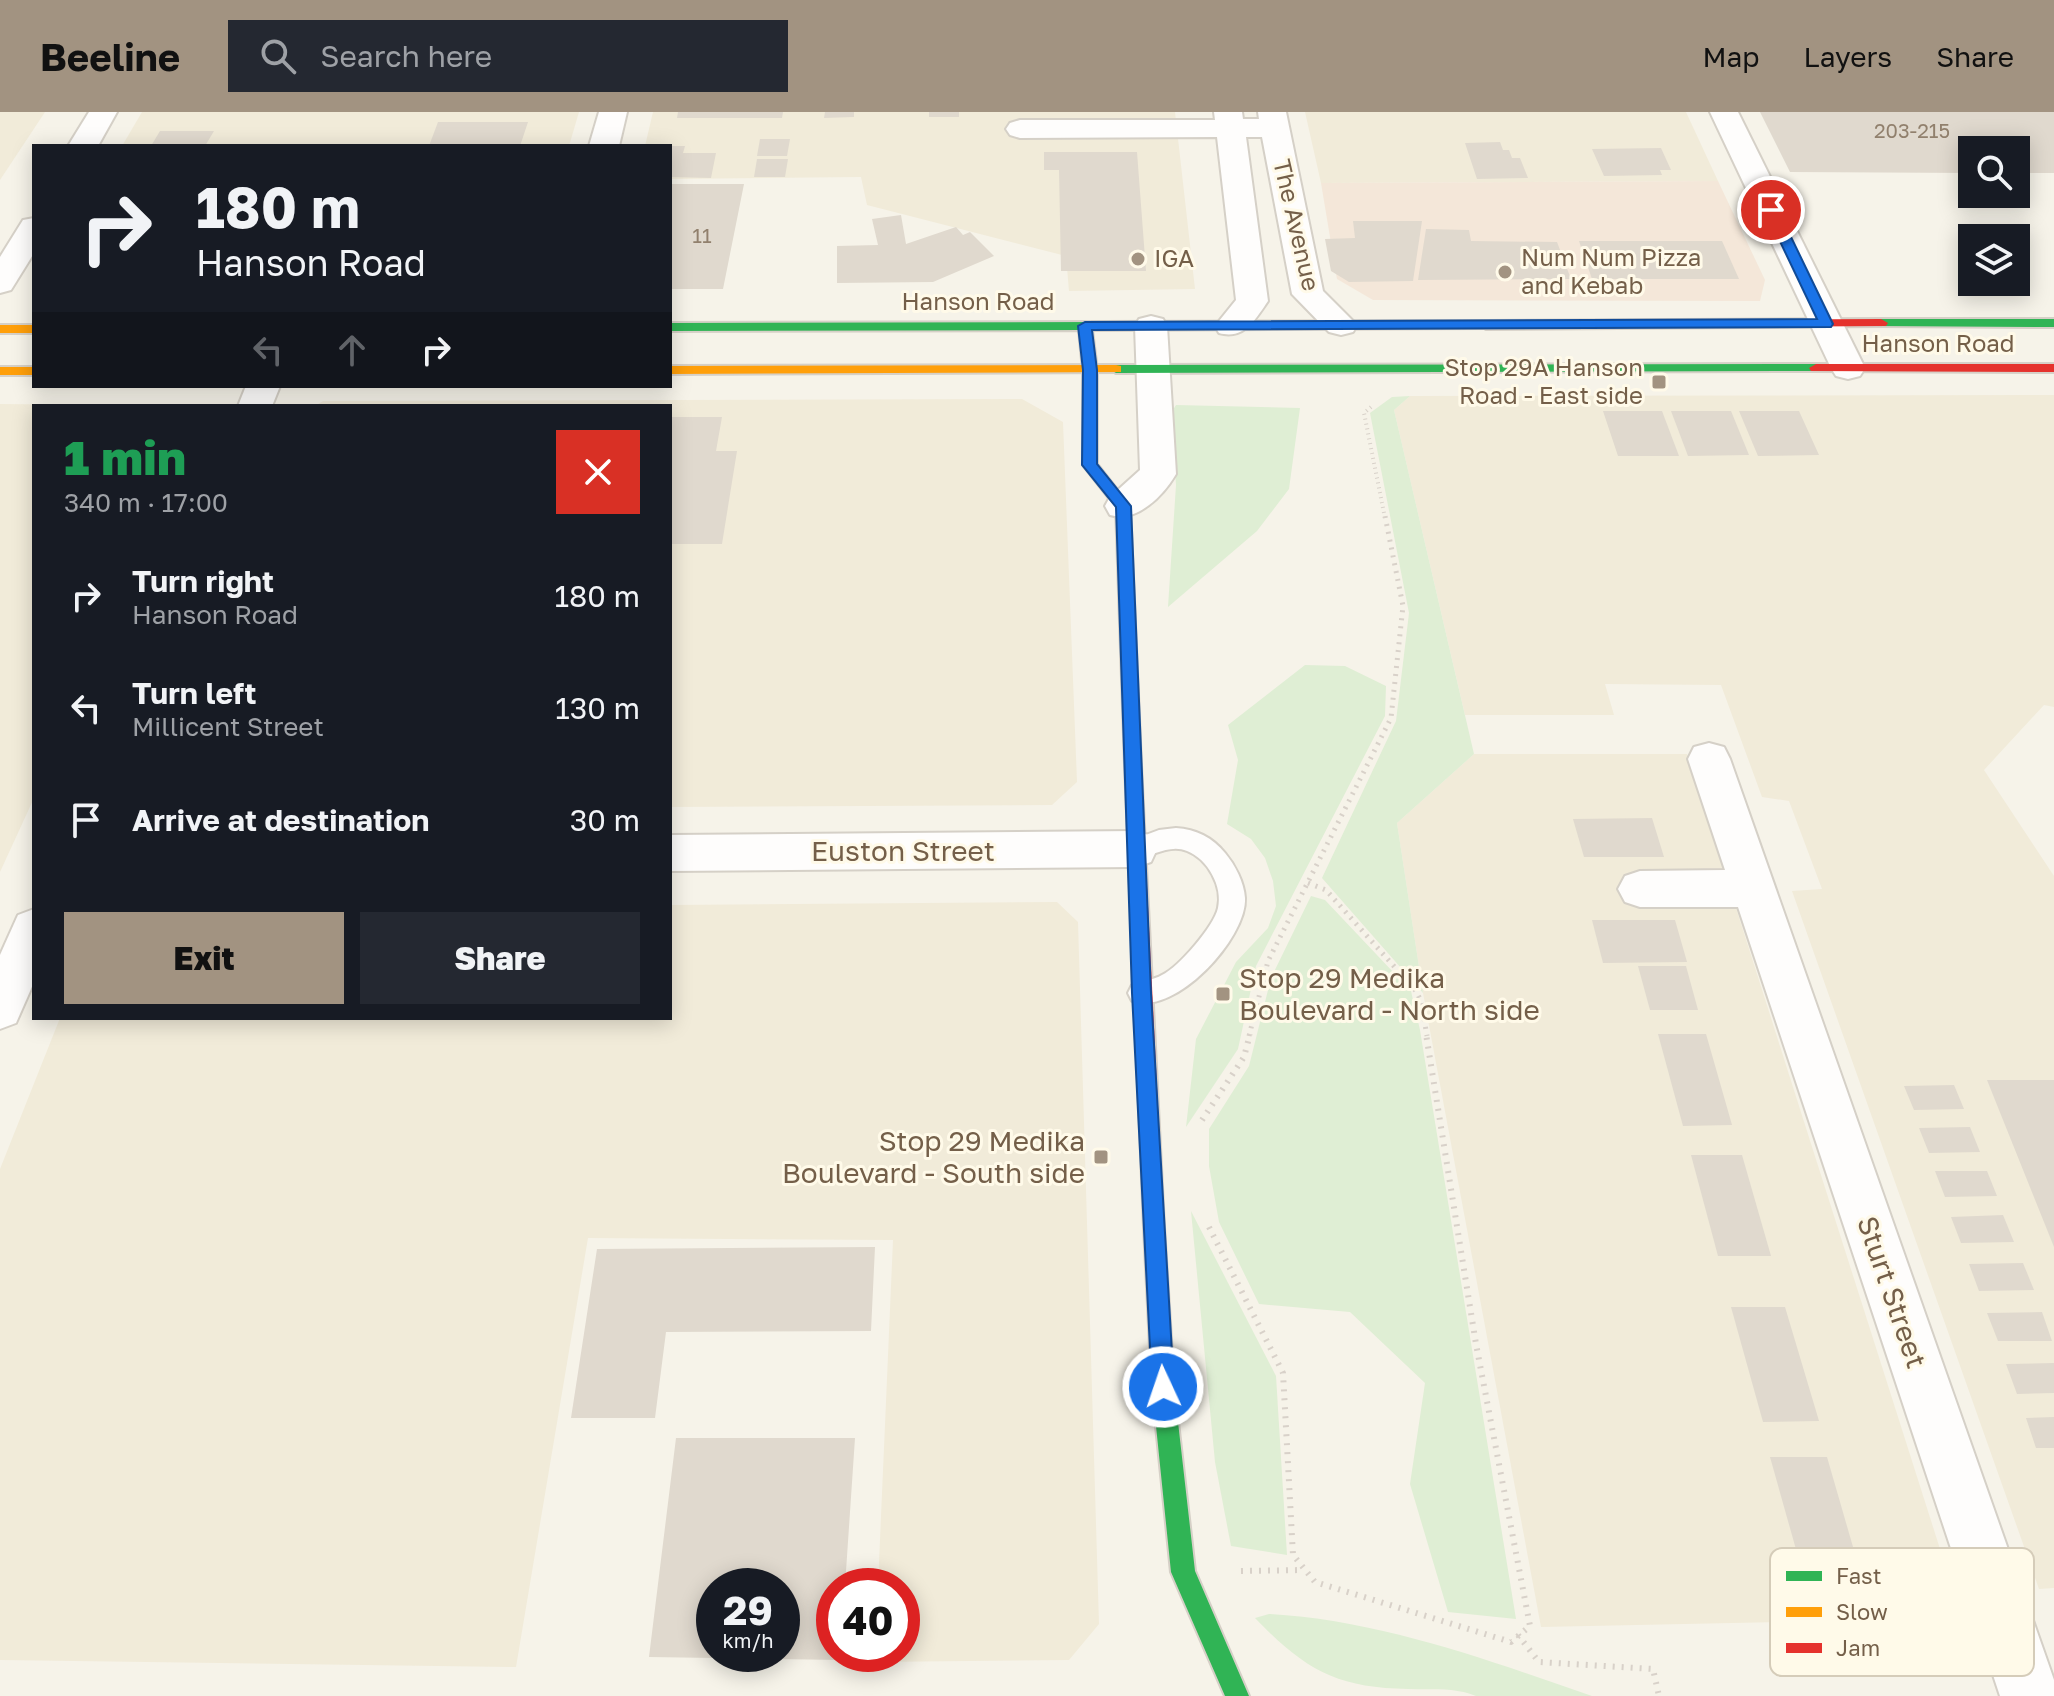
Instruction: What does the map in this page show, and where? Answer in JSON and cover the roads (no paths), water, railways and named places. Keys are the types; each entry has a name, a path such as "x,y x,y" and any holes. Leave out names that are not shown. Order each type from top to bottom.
{"main road":[{"name":"Hanson Road","path":"672,327 2054,323"},
{"path":"1085,326 1090,370 1090,465 1123,506 1142,993 1163,1387 1177,1531 1183,1572 1237,1696"},
{"path":"0,329 32,329"},
{"name":"Hanson Road","path":"672,370 2054,368"},
{"path":"0,371 32,371"}],"street":[{"path":"84,144 103,112"},
{"path":"605,144 613,112"},
{"path":"1724,112 1848,368"},
{"name":"The Avenue","path":"1229,120 1252,301 1231,326"},
{"path":"1020,129 1273,120"},
{"name":"The Avenue","path":"1273,120 1308,294 1341,325"},
{"path":"0,283 32,230"},
{"path":"1123,506 1158,474 1151,326"},
{"name":"Sturt Street","path":"1709,759 1979,1548"},
{"name":"Euston Street","path":"672,853 1136,849"},
{"path":"1640,889 1753,888"},
{"path":"0,1009 32,933"},
{"name":"Sturt Street","path":"2023,1676 2030,1696"}],"lane":[{"path":"1136,849 1161,838 1186,839 1204,848 1228,876 1231,907 1216,937 1176,982 1142,993"}],"place":[{"name":"IGA","path":"1138,259"},
{"name":"Num Num Pizza and Kebab","path":"1505,272"},
{"name":"Stop 29A Hanson Road - East side","path":"1659,382"},
{"name":"Stop 29 Medika Boulevard - North side","path":"1223,994"},
{"name":"Stop 29 Medika Boulevard - South side","path":"1101,1157"}]}
